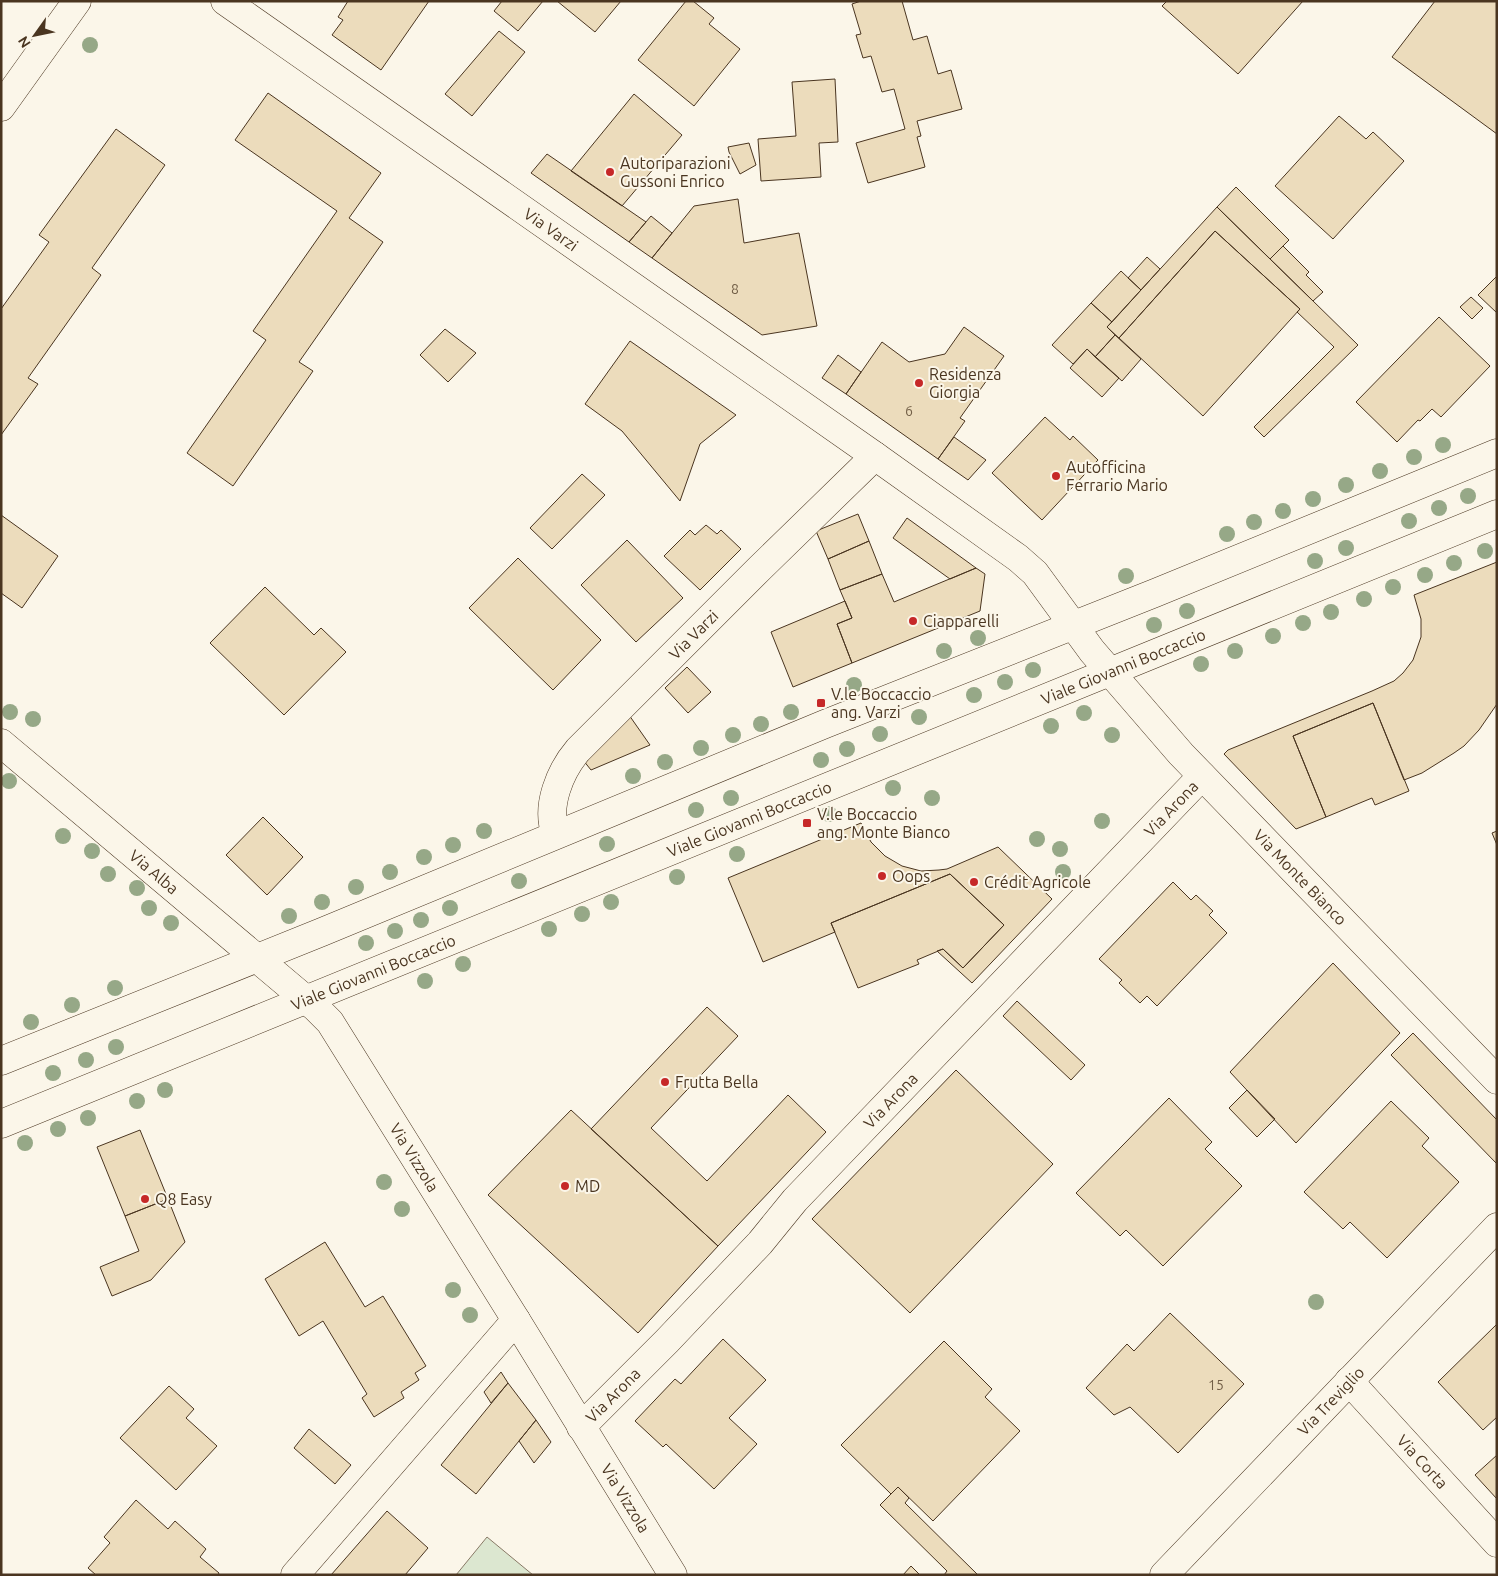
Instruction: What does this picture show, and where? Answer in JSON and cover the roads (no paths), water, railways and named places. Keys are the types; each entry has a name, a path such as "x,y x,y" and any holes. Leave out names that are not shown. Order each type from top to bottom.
{"street":[{"path":"1,107 77,1"},
{"name":"Via Varzi","path":"225,1 1018,558 1035,573 1072,625 1110,672"},
{"path":"1,1061 1497,453"},
{"name":"Via Varzi","path":"556,834 552,812 556,794 566,766 578,750 758,569 875,456"},
{"name":"Viale Giovanni Boccaccio","path":"1,1124 1497,514"},
{"name":"Via Monte Bianco","path":"1110,672 1202,776 1497,1080"},
{"name":"Via Alba","path":"1,743 306,1000"},
{"name":"Via Arona","path":"581,1426 667,1341 760,1243 795,1200 1202,776"},
{"name":"Via Vizzola","path":"306,1000 323,1015 336,1031 673,1575"},
{"name":"Via Treviglio","path":"1164,1575 1497,1227"},
{"path":"295,1575 516,1320"},
{"name":"Via Corta","path":"1348,1381 1497,1543"}],"place":[{"name":"Autoriparazioni Gussoni Enrico","path":"610,172"},
{"name":"Residenza Giorgia","path":"919,383"},
{"name":"Autofficina Ferrario Mario","path":"1056,476"},
{"name":"Ciapparelli","path":"913,621"},
{"name":"V.le Boccaccio ang. Varzi","path":"821,703"},
{"name":"V.le Boccaccio ang. Monte Bianco","path":"807,823"},
{"name":"Oops","path":"882,876"},
{"name":"Crédit Agricole","path":"974,882"},
{"name":"Frutta Bella","path":"665,1082"},
{"name":"MD","path":"565,1186"},
{"name":"Q8 Easy","path":"145,1199"}]}
